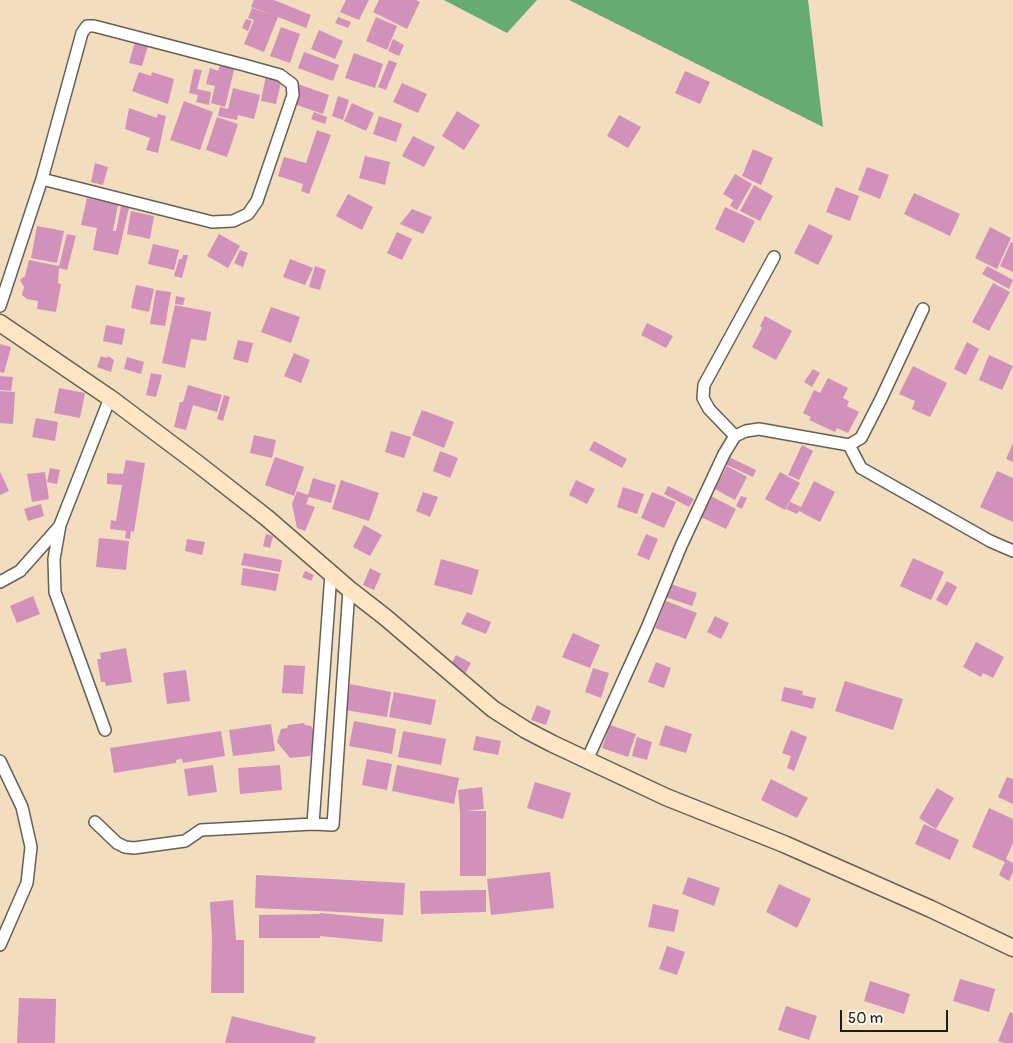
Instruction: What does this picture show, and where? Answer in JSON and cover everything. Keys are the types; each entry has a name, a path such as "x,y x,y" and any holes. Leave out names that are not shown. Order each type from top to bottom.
{"street":[{"path":"0,306 42,179 82,32 87,26 94,26 280,75 292,84 293,95 257,201 248,214 233,221 212,222 42,179"},
{"path":"735,436 709,409 703,398 704,385 774,257"},
{"path":"587,760 647,628 681,546 724,454 735,436 746,431 759,429 849,444 861,438 923,309"},
{"path":"0,323 110,398 198,464 267,518 493,709 526,730 666,796 784,844 1012,947"},
{"path":"106,730 55,592 54,559 60,525 110,398"},
{"path":"849,444 861,468 990,541 1013,551"},
{"path":"0,582 20,571 60,525"},
{"path":"313,824 331,573"},
{"path":"95,822 117,843 125,847 134,848 185,841 201,830 313,824 331,825 334,823 349,589"},
{"path":"0,761 22,807 31,847 27,882 0,945"}],"green space":[{"path":"444,0 537,0 507,33"},
{"path":"569,0 808,0 823,127"}],"building":[{"path":"254,0 274,0 311,15 306,28 278,17 264,52 244,44 254,20 248,18 252,8 273,15 251,7"},
{"path":"346,0 369,0 359,20 340,12"},
{"path":"379,0 416,0 420,2 407,29 373,12"},
{"path":"338,17 351,22 348,28 335,23"},
{"path":"376,17 397,26 387,50 366,41"},
{"path":"246,19 252,21 248,31 242,28"},
{"path":"281,27 300,34 290,63 270,56"},
{"path":"319,30 343,41 335,59 311,49"},
{"path":"393,39 404,45 399,56 388,51"},
{"path":"135,42 148,46 142,66 129,63"},
{"path":"304,52 339,65 333,81 298,68"},
{"path":"354,53 383,64 375,88 345,78"},
{"path":"389,60 397,63 386,90 378,87"},
{"path":"221,62 235,66 225,107 211,103 215,86 206,84 210,68 218,71"},
{"path":"194,69 202,70 197,89 211,92 209,105 196,102 198,95 189,93"},
{"path":"685,71 710,82 700,104 675,93"},
{"path":"139,72 151,76 152,72 174,79 168,104 132,91"},
{"path":"266,75 282,78 276,104 261,101"},
{"path":"402,83 427,94 418,113 393,102"},
{"path":"298,84 329,95 323,114 291,103"},
{"path":"233,88 260,95 254,119 238,115 237,120 218,116 220,107 228,109"},
{"path":"338,96 349,100 343,120 332,116"},
{"path":"184,101 213,112 200,150 170,140"},
{"path":"352,103 374,113 366,131 344,121"},
{"path":"129,108 157,118 158,114 166,116 158,153 146,150 150,138 125,129"},
{"path":"457,111 480,125 464,150 442,136"},
{"path":"314,112 327,117 325,124 311,119"},
{"path":"619,115 641,127 628,148 607,136"},
{"path":"379,116 402,124 396,142 373,134"},
{"path":"217,117 238,124 227,157 206,150"},
{"path":"317,130 331,135 309,194 301,191 303,184 278,176 284,157 306,163"},
{"path":"413,136 435,147 424,167 402,156"},
{"path":"753,149 773,158 761,185 742,176"},
{"path":"365,156 390,162 385,185 359,178"},
{"path":"95,163 108,167 103,185 91,182"},
{"path":"867,167 889,175 880,199 858,190"},
{"path":"735,174 752,184 737,210 730,206 733,200 723,194"},
{"path":"754,185 773,196 760,221 740,211"},
{"path":"836,187 859,196 850,221 826,212"},
{"path":"914,193 960,214 950,236 904,214"},
{"path":"348,194 373,207 362,230 336,216"},
{"path":"87,198 118,205 113,231 116,231 121,206 129,208 118,255 93,250 97,228 81,225"},
{"path":"725,207 755,221 744,243 715,229"},
{"path":"412,209 432,217 423,234 400,224"},
{"path":"131,211 154,216 150,239 127,234"},
{"path":"809,224 833,236 818,265 794,253"},
{"path":"37,226 64,231 57,263 31,258"},
{"path":"990,227 1011,238 997,269 975,258"},
{"path":"397,232 412,239 402,260 387,253"},
{"path":"67,234 76,236 67,270 59,268 58,283 61,284 56,312 37,309 38,301 27,299 22,295 24,287 20,280 25,276 29,260 59,266"},
{"path":"219,234 240,246 228,268 207,256"},
{"path":"1011,242 1013,243 1013,272 1000,266"},
{"path":"153,244 179,250 174,270 148,264"},
{"path":"240,250 248,253 243,267 234,263"},
{"path":"183,255 188,255 182,278 174,276 179,259 182,259"},
{"path":"290,259 313,268 305,285 283,277"},
{"path":"315,266 326,270 320,290 309,287"},
{"path":"987,266 1013,280 1009,289 982,274"},
{"path":"993,283 1010,292 989,331 972,322"},
{"path":"136,285 154,289 149,312 131,308"},
{"path":"156,290 171,292 165,326 150,324"},
{"path":"176,296 185,298 183,305 175,304"},
{"path":"175,305 211,312 206,341 191,339 185,368 162,363"},
{"path":"271,307 300,317 291,343 261,332"},
{"path":"765,316 792,331 776,360 752,347 762,328 760,326"},
{"path":"647,323 673,336 666,348 641,335"},
{"path":"106,325 125,329 122,345 103,341"},
{"path":"238,340 253,343 248,363 233,359"},
{"path":"967,342 979,349 966,375 954,369"},
{"path":"0,344 11,347 4,373 0,372"},
{"path":"294,353 310,360 301,383 284,376"},
{"path":"989,355 1013,366 1002,390 979,380"},
{"path":"101,356 107,358 108,356 114,360 111,372 97,367"},
{"path":"127,357 144,362 141,374 124,369"},
{"path":"913,366 947,383 930,417 912,409 915,401 899,394"},
{"path":"813,369 820,373 812,387 804,382"},
{"path":"151,373 162,375 156,397 146,395"},
{"path":"0,376 13,377 11,391 0,390"},
{"path":"828,378 848,388 843,398 849,401 847,406 859,412 848,433 837,428 835,432 809,420 811,417 803,413 814,390 820,393"},
{"path":"188,385 222,395 217,412 193,405 186,430 174,427 180,402 183,402"},
{"path":"59,388 85,393 80,418 54,413"},
{"path":"0,391 15,392 13,424 0,423"},
{"path":"224,395 230,397 223,421 217,419"},
{"path":"422,410 454,422 444,448 412,435"},
{"path":"36,418 58,422 55,441 32,437"},
{"path":"391,431 411,437 404,458 385,452"},
{"path":"254,435 276,440 272,458 250,453"},
{"path":"594,441 627,459 622,468 589,450"},
{"path":"1013,443 1013,462 1006,459"},
{"path":"802,445 813,451 799,480 788,475"},
{"path":"440,451 458,458 450,478 433,471"},
{"path":"275,457 304,467 294,496 265,485"},
{"path":"729,457 756,470 753,477 725,464"},
{"path":"126,460 145,463 134,532 131,531 130,539 125,538 126,531 110,529 111,520 116,521 122,485 107,484 107,473 123,474"},
{"path":"727,466 747,477 735,500 715,489"},
{"path":"50,468 60,470 57,484 47,482"},
{"path":"997,471 1013,478 1013,522 980,507"},
{"path":"0,472 9,491 0,495"},
{"path":"45,472 49,499 32,502 27,474"},
{"path":"780,472 800,483 785,510 765,499"},
{"path":"313,478 336,485 331,503 309,497 306,504 315,507 305,531 297,528 292,504 297,491 308,495"},
{"path":"341,480 379,493 369,521 332,509"},
{"path":"576,480 595,489 587,504 569,495"},
{"path":"814,481 835,492 820,522 799,511 797,514 786,509 790,502 801,507"},
{"path":"668,486 694,499 689,507 664,494"},
{"path":"623,487 644,494 637,514 617,507"},
{"path":"423,492 438,497 430,517 416,511"},
{"path":"652,492 676,502 664,528 641,518"},
{"path":"711,496 736,509 726,529 701,517"},
{"path":"741,496 747,498 742,509 736,506"},
{"path":"41,504 44,516 28,521 24,509"},
{"path":"364,525 382,535 370,556 353,547"},
{"path":"266,534 273,536 270,548 263,546"},
{"path":"646,534 658,539 649,560 637,555"},
{"path":"99,538 129,541 126,570 96,567"},
{"path":"187,539 205,542 202,555 185,551"},
{"path":"244,553 282,560 280,572 241,565"},
{"path":"913,558 944,572 931,600 900,586"},
{"path":"441,559 479,570 472,595 434,585"},
{"path":"243,568 279,574 276,591 241,585"},
{"path":"370,568 381,574 374,590 363,585"},
{"path":"305,571 314,575 311,581 302,577"},
{"path":"947,581 957,587 947,606 936,600"},
{"path":"671,584 697,593 692,606 666,597"},
{"path":"33,596 40,614 17,623 10,606"},
{"path":"666,601 697,613 686,639 655,628"},
{"path":"467,612 491,622 486,634 461,624"},
{"path":"715,616 729,623 721,639 707,632"},
{"path":"573,633 600,645 590,668 562,657"},
{"path":"976,642 1004,657 993,678 983,673 981,677 963,667"},
{"path":"126,648 132,682 106,686 105,682 101,682 97,659 101,659 100,653"},
{"path":"456,655 471,663 465,674 450,666"},
{"path":"656,662 671,668 664,688 648,682"},
{"path":"284,665 305,666 303,694 282,693"},
{"path":"593,668 609,673 601,698 585,692"},
{"path":"186,670 190,701 167,704 163,673"},
{"path":"845,681 903,699 893,730 835,711"},
{"path":"350,684 391,692 387,717 345,710"},
{"path":"784,687 803,691 802,695 816,698 813,709 781,701"},
{"path":"394,692 436,700 431,725 389,717"},
{"path":"537,705 551,711 546,725 531,720"},
{"path":"354,721 396,729 392,754 349,746"},
{"path":"304,723 311,726 317,735 310,756 290,758 277,742 281,729 287,728 288,725"},
{"path":"271,724 275,751 233,756 229,730"},
{"path":"610,725 636,734 628,757 602,748"},
{"path":"665,725 692,734 686,753 659,745"},
{"path":"791,730 807,737 794,771 787,768 791,756 782,753"},
{"path":"221,731 225,756 183,763 182,759 176,760 176,763 114,773 110,748"},
{"path":"403,731 446,739 441,765 398,757"},
{"path":"476,736 501,741 498,755 473,750"},
{"path":"637,737 652,742 647,760 632,756"},
{"path":"367,759 392,764 387,790 362,785"},
{"path":"213,765 217,792 188,796 184,769"},
{"path":"280,765 282,790 240,794 238,768"},
{"path":"397,765 459,778 454,804 392,791"},
{"path":"1007,777 1013,779 1013,804 998,797"},
{"path":"771,779 808,798 797,818 761,800"},
{"path":"535,782 571,793 563,819 527,808"},
{"path":"482,787 484,809 466,811 486,811 486,876 460,876 458,790"},
{"path":"937,788 954,798 936,829 919,818"},
{"path":"989,808 1013,819 1013,843 1006,859 1013,863 1013,872 1009,881 999,875 1005,862 972,847"},
{"path":"924,824 959,840 950,860 915,844"},
{"path":"550,872 554,908 491,915 487,879"},
{"path":"256,875 405,883 403,915 255,908"},
{"path":"688,877 720,888 714,906 682,894"},
{"path":"779,884 811,899 797,928 766,912"},
{"path":"486,890 486,912 421,914 420,891"},
{"path":"233,900 236,940 244,940 244,993 211,993 212,939 210,902"},
{"path":"653,904 679,910 674,932 648,927"},
{"path":"320,913 384,919 382,942 320,936 320,938 259,938 259,915"},
{"path":"667,946 685,952 677,975 659,969"},
{"path":"960,979 995,989 989,1012 953,1001"},
{"path":"870,981 910,994 904,1014 864,1001"},
{"path":"19,998 56,999 55,1043 17,1043"},
{"path":"786,1006 817,1016 809,1040 778,1030"},
{"path":"1010,1012 1013,1014 1013,1043 1004,1043 998,1041"},
{"path":"232,1016 316,1037 314,1043 225,1043"}]}
